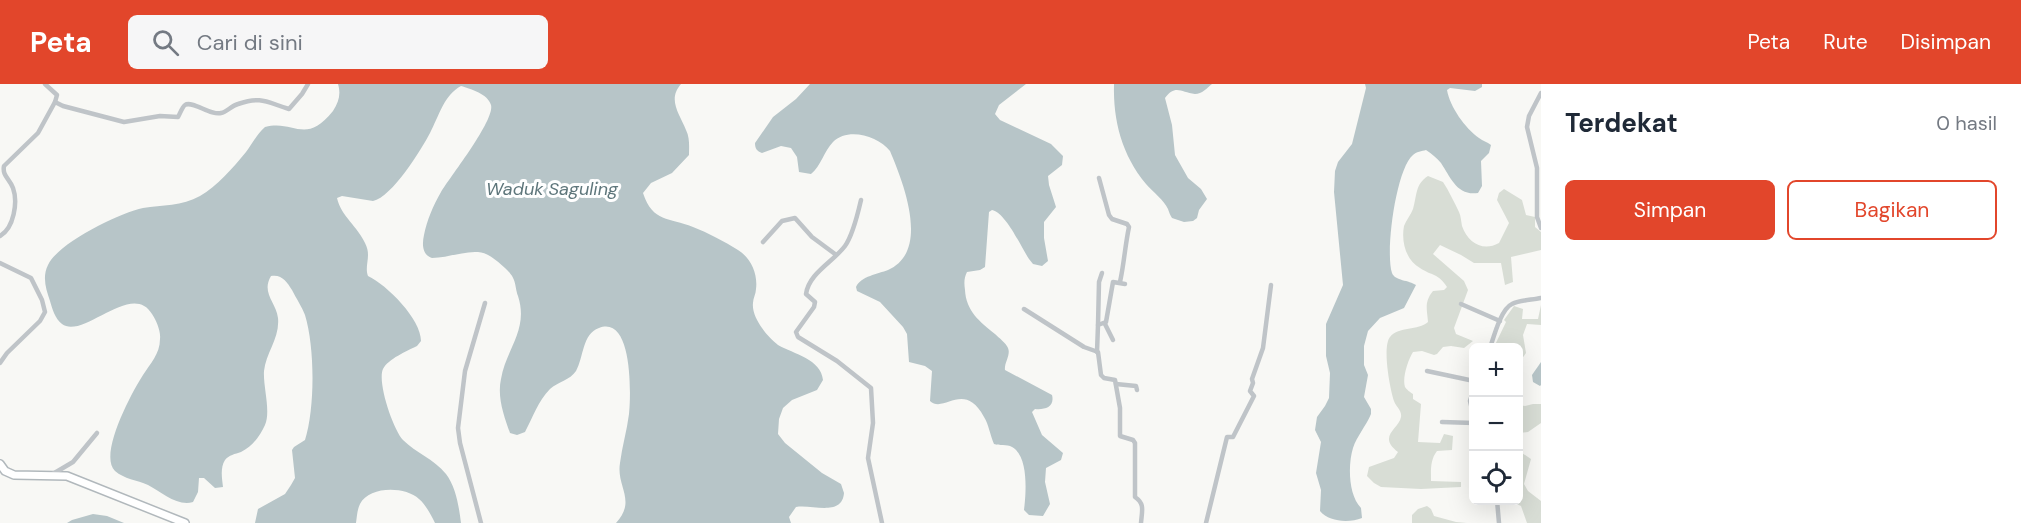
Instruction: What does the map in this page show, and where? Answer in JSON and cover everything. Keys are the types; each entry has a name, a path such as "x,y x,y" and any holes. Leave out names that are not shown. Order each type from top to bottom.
{"main road":[{"path":"0,464 14,475 67,476 185,523"}],"street":[{"path":"0,236 8,230 14,205 13,188 3,171 4,166 38,133 55,102 57,95 45,84"},
{"path":"55,102 129,122 160,116 178,117 183,106 190,104 215,114 225,113 231,107 255,100 266,100 289,109 308,84"},
{"path":"1541,93 1529,116 1527,127 1537,168 1539,192 1537,217 1541,228"},
{"path":"1099,178 1108,215 1128,225 1123,255 1122,283 1100,279"},
{"path":"861,200 847,242 807,287 806,294 813,299 815,305 796,332 798,337 837,361 871,388 873,423 868,458 882,523"},
{"path":"763,242 782,221 795,218 812,237 836,254"},
{"path":"0,262 31,279 39,293 45,312 40,321 7,353 0,363"},
{"path":"1102,273 1098,325 1101,375 1104,378 1115,380 1120,408 1120,436 1135,443 1135,497 1141,500 1142,504 1141,523"},
{"path":"1113,282 1105,324 1113,340"},
{"path":"1206,523 1227,437 1233,437 1254,396 1250,391 1263,348 1270,285"},
{"path":"1492,343 1504,312 1513,303 1541,298"},
{"path":"482,523 458,428 465,371 485,303"},
{"path":"1461,304 1500,321"},
{"path":"1024,309 1080,344 1098,352"},
{"path":"1098,325 1105,324"},
{"path":"1427,371 1469,380"},
{"path":"1116,384 1136,386 1137,390"},
{"path":"1442,422 1469,423"},
{"path":"50,475 73,462 97,433"},
{"path":"1497,505 1499,523"}],"shaded area":[{"path":"1428,176 1443,182 1459,212 1462,226 1468,237 1477,244 1487,247 1499,243 1509,223 1497,200 1499,193 1504,189 1522,200 1526,215 1535,217 1535,227 1541,232 1541,250 1511,257 1513,282 1505,285 1501,263 1474,263 1440,245 1433,254 1464,281 1468,290 1454,328 1456,334 1473,341 1464,348 1443,347 1434,355 1422,351 1413,352 1406,369 1404,383 1413,394 1413,399 1421,404 1418,442 1440,443 1444,434 1453,436 1452,450 1437,451 1433,458 1431,481 1461,482 1461,487 1421,489 1381,487 1367,476 1369,467 1394,458 1398,452 1389,441 1389,437 1401,417 1401,412 1394,401 1389,378 1388,342 1390,337 1398,331 1419,327 1428,322 1427,306 1430,295 1433,291 1444,290 1447,287 1438,277 1415,265 1404,244 1404,226 1424,179"},
{"path":"1541,305 1541,325 1527,324 1523,335 1526,353 1523,357 1523,343 1496,343 1506,322 1504,320 1514,306 1523,309 1522,319 1538,319"},
{"path":"1541,404 1541,423 1528,432 1523,433 1523,406"},
{"path":"1523,454 1531,459 1524,484 1528,491 1541,501 1541,523 1527,523 1519,505 1523,505"},
{"path":"1427,506 1434,516 1467,523 1412,523 1412,515 1418,509"}],"water":[{"name":"Waduk Saguling","path":"338,84 681,84 675,101 688,136 689,155 672,173 651,183 643,193 652,210 663,218 716,237 743,253 753,267 756,278 753,306 758,322 778,345 806,358 821,373 823,380 817,390 792,400 783,408 779,419 778,434 785,443 822,473 841,484 844,493 838,505 825,508 796,507 789,517 791,523 616,523 625,507 620,472 629,414 630,391 628,359 624,344 618,333 610,327 599,328 589,335 576,371 571,377 550,389 539,404 525,432 517,435 510,433 502,406 500,386 521,319 521,308 513,278 502,265 486,254 472,252 432,258 426,254 423,245 427,224 435,203 479,135 490,112 491,105 486,98 479,92 461,86 446,100 420,150 389,191 373,201 342,196 337,198 342,210 362,237 367,248 368,276 376,280 402,304 420,332 421,341 417,346 385,365 382,375 384,394 395,426 403,440 436,464 449,479 456,497 461,523 435,523 419,499 405,492 388,490 379,491 365,498 359,506 356,523 255,523 258,509 285,494 295,478 292,450 305,440 311,412 311,344 305,315 288,284 281,277 275,276 271,276 268,282 268,293 277,312 278,325 264,371 267,419 261,433 252,444 245,450 230,456 223,463 223,487 215,488 204,478 199,478 198,492 193,502 187,503 170,498 148,485 126,478 115,471 111,463 113,438 132,395 158,349 160,336 158,326 152,314 143,305 132,303 120,306 82,324 71,327 62,324 54,313 46,288 45,274 48,265 64,248 105,222 132,211 179,203 200,196 230,170 265,127 275,125 307,129 315,127 335,108 339,95"},
{"path":"810,84 1026,84 999,105 995,114 1000,120 1051,144 1063,156 1062,165 1048,176 1056,207 1044,222 1048,261 1042,266 1033,264 1003,217 992,210 989,212 985,267 967,272 964,285 971,310 1008,348 1005,370 1052,395 1051,405 1032,412 1042,435 1063,453 1061,460 1046,468 1045,482 1050,504 1043,516 1029,515 1024,510 1024,467 1017,452 1010,446 994,444 984,417 977,406 969,401 962,399 936,404 930,401 932,371 925,366 909,362 907,334 903,327 880,302 857,291 858,283 888,270 901,261 908,248 911,232 910,215 901,180 890,151 878,141 863,135 839,137 811,174 799,172 797,157 791,148 781,146 762,153 756,148 755,143 773,117 796,99"},
{"path":"1114,84 1212,84 1198,94 1175,90 1165,98 1172,125 1175,155 1188,178 1201,189 1207,199 1193,221 1184,222 1172,218 1164,202 1146,184 1131,161 1117,124"},
{"path":"1365,84 1482,84 1482,87 1475,91 1450,88 1447,90 1451,103 1464,123 1480,139 1491,145 1489,153 1481,161 1482,186 1478,193 1465,192 1455,185 1439,161 1426,150 1417,152 1407,163 1397,193 1391,230 1390,262 1394,276 1416,285 1404,308 1380,318 1368,331 1364,346 1364,365 1368,375 1364,397 1371,409 1371,414 1353,448 1350,462 1351,488 1361,508 1362,518 1345,521 1324,515 1320,511 1321,490 1316,473 1321,442 1315,430 1317,417 1329,398 1330,373 1326,356 1326,324 1343,285 1334,192 1335,171 1338,162 1352,144 1366,88"},
{"path":"1541,362 1540,386 1533,382 1532,375"},
{"path":"93,514 107,516 124,523 67,523"}]}
